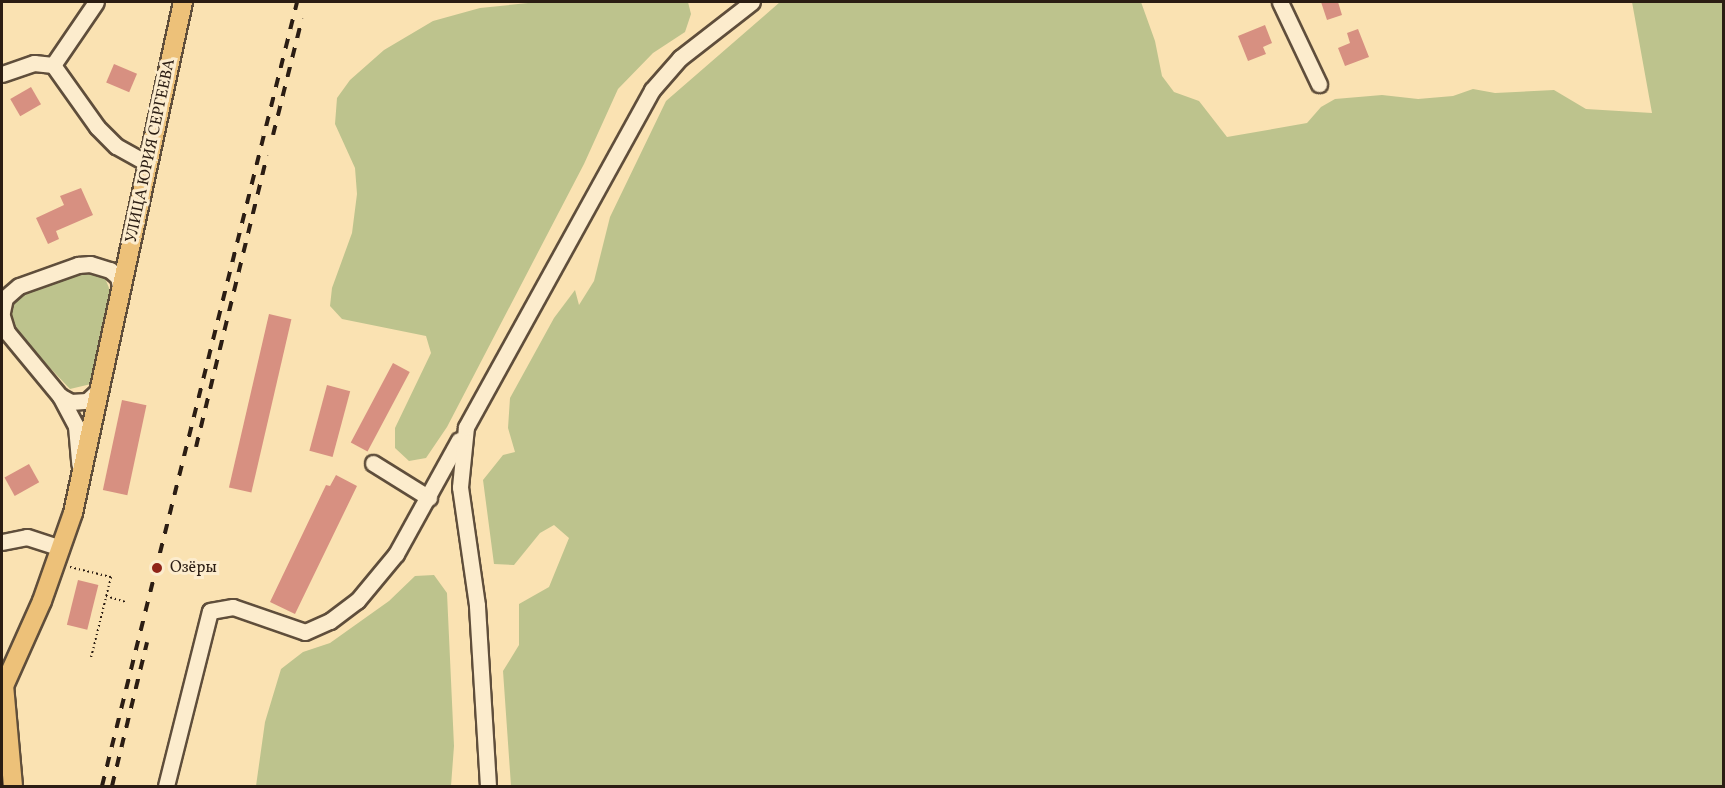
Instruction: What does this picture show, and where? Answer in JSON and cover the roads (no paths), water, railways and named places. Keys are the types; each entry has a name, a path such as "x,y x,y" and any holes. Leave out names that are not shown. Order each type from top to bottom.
{"main road":[{"name":"УЛИЦА ЮРИЯ СЕРГЕЕВА","path":"122,300 147,163 183,2"},
{"path":"13,786 3,686 58,556 81,482 100,389 122,300"}],"street":[{"path":"53,65 96,2"},
{"path":"166,786 210,611 233,607 258,609 305,632 330,621 357,601 396,554 429,498 652,90 680,58 752,2"},
{"path":"1280,2 1319,84"},
{"path":"2,74 34,63 53,65 97,127 116,146 147,163"},
{"path":"2,292 90,264 110,270 118,277 122,300"},
{"path":"19,286 4,298 2,314 4,329 60,396 76,426 81,482"},
{"path":"60,396 71,402 87,401 100,389"},
{"path":"466,427 460,488 477,605 488,786"},
{"path":"373,463 429,498"},
{"path":"2,542 27,537 58,556"}],"railway":[{"path":"102,786 297,2"},
{"path":"273,135 302,19"},
{"path":"196,447 267,156"},
{"path":"112,786 147,642"}],"place":[{"name":"Озёры","path":"157,568"}]}
